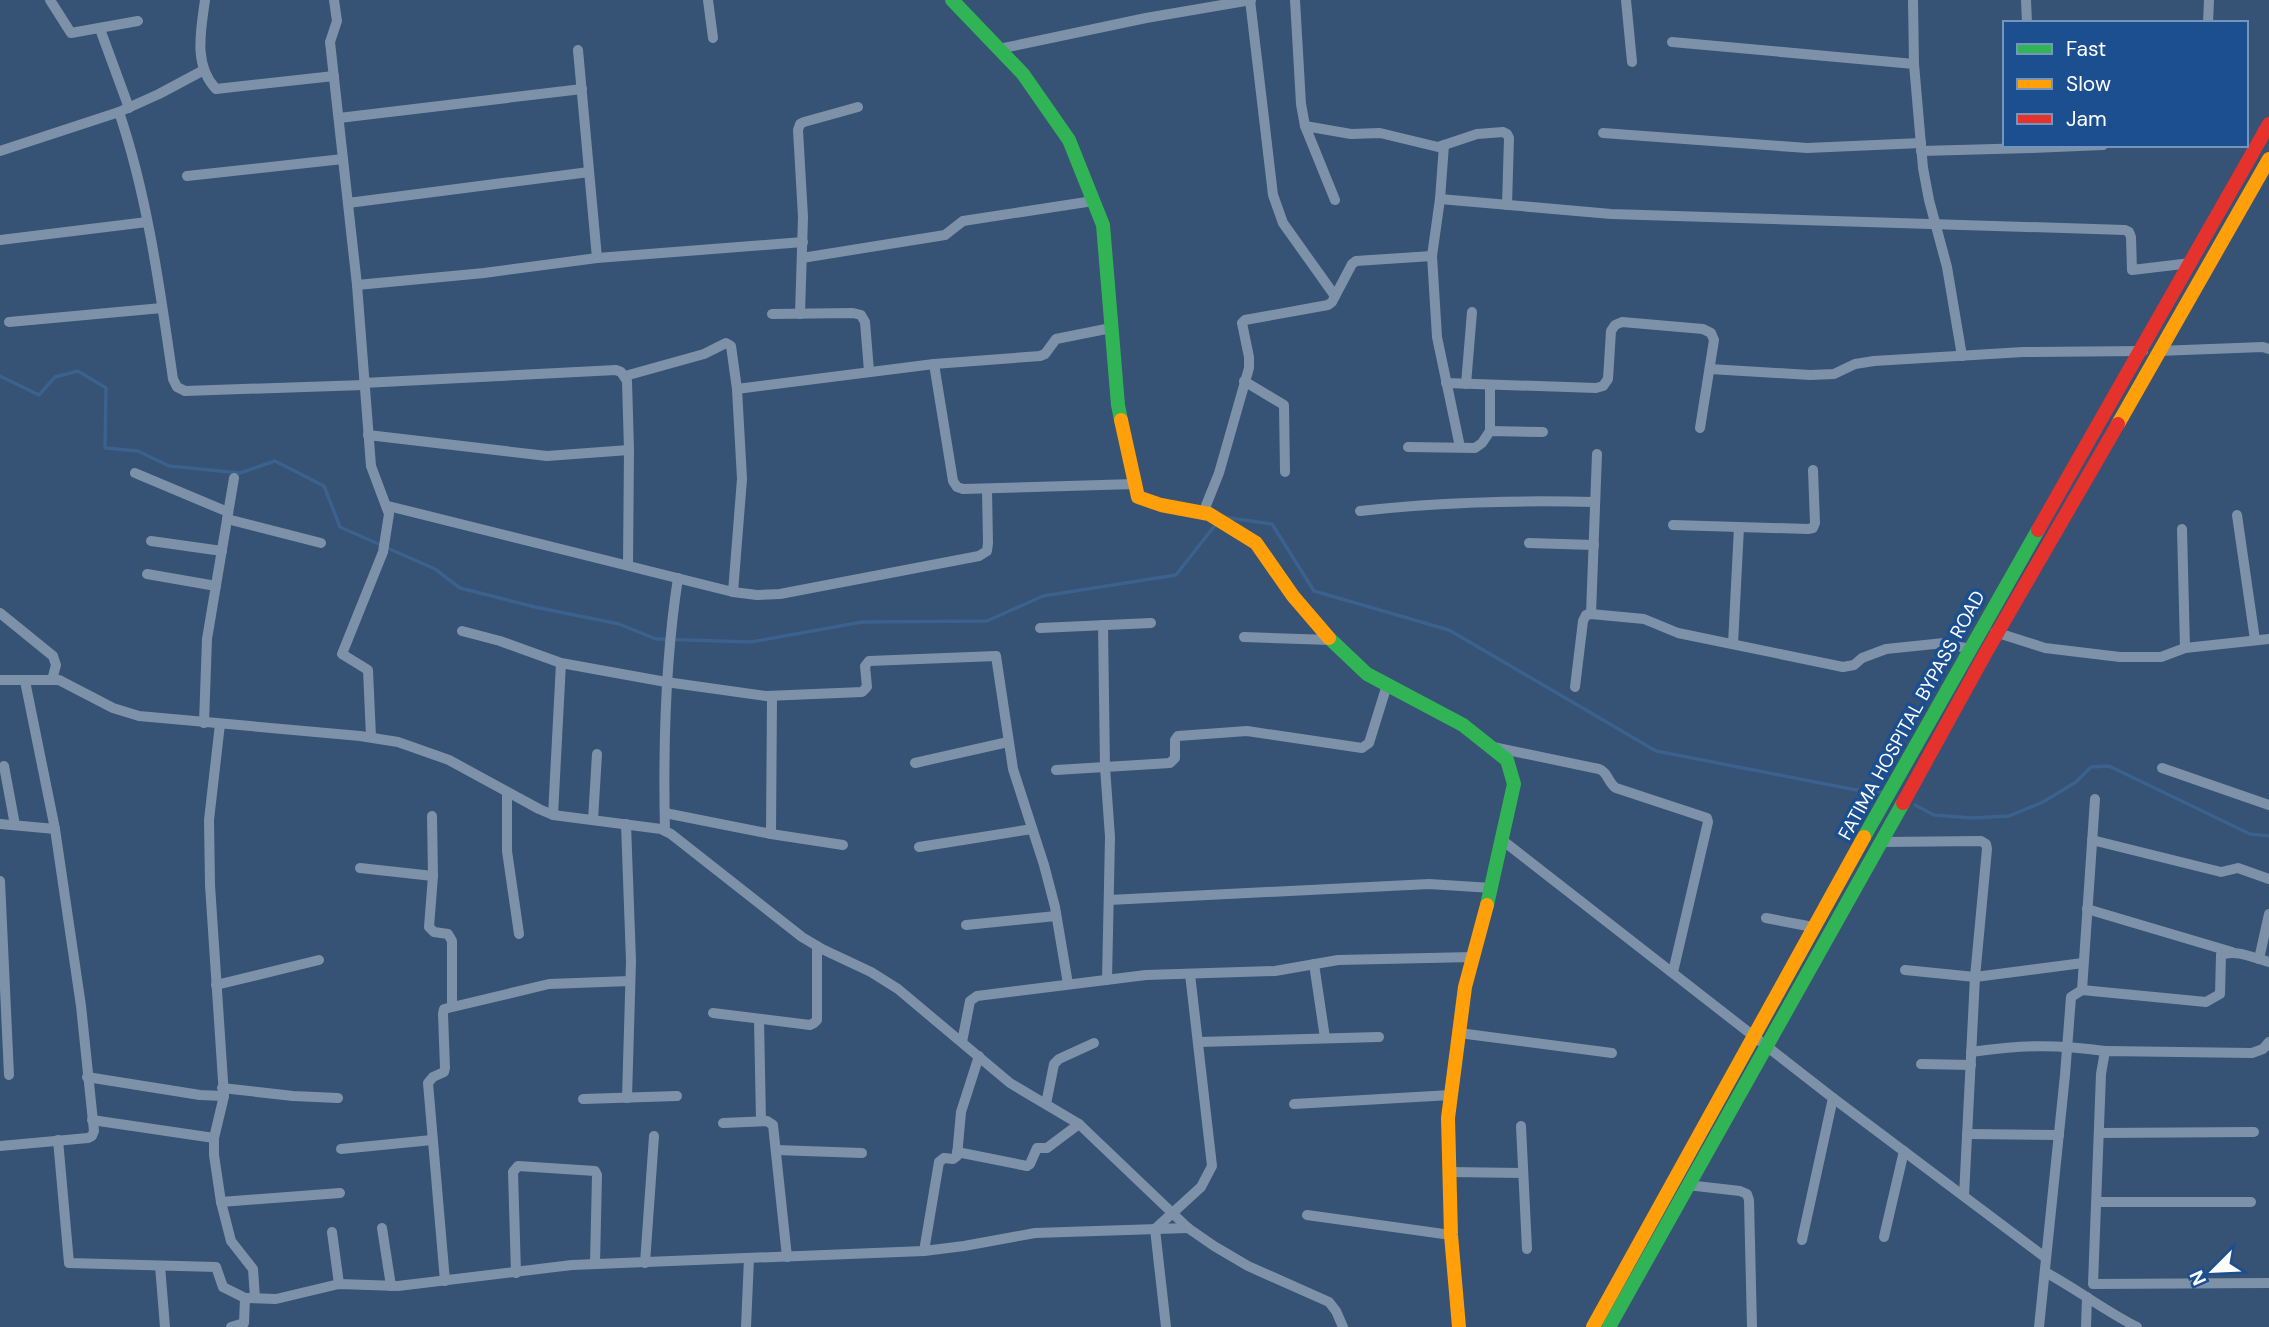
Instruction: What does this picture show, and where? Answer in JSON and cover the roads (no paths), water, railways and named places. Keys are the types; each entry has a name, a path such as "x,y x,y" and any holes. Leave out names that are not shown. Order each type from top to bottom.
{"main road":[{"path":"952,0 1023,74 1069,140 1102,225 1118,405 1138,497 1161,505 1206,514 1256,543 1293,596 1331,640 1367,674 1463,725 1507,760 1514,784 1492,888 1465,987 1448,1118 1451,1235 1459,1327"},
{"name":"FATIMA HOSPITAL BYPASS ROAD","path":"1593,1327 1813,926 2269,124"},
{"name":"FATIMA HOSPITAL BYPASS ROAD","path":"1609,1327 1851,894 2269,159"},
{"path":"1837,886 1851,894"}],"street":[{"path":"50,0 71,33 138,22"},
{"path":"205,0 200,55 213,87 219,90 334,76"},
{"path":"334,0 337,21 330,42 357,285 371,466 388,506 388,530 383,552 342,653 368,670 371,737"},
{"path":"708,0 713,38"},
{"path":"999,50 1146,18 1251,0 1273,195 1283,223 1335,296"},
{"path":"1295,0 1301,104 1305,126 1335,200"},
{"path":"1626,0 1632,62"},
{"path":"1913,0 1914,64 1925,184 1947,267 1962,356"},
{"path":"2026,0 2027,21"},
{"path":"2208,21 2209,0"},
{"path":"100,29 124,110 133,152 174,384 181,389 364,384 616,370 625,376 704,354 726,343 731,346 737,389 742,479 733,592"},
{"path":"1672,42 1914,64"},
{"path":"578,50 597,258"},
{"path":"0,150 124,110 204,70"},
{"path":"339,118 582,89"},
{"path":"800,314 803,217 798,130 800,124 858,107"},
{"path":"1305,126 1345,134 1380,133 1431,146 1444,145 1481,133 1507,134 1507,205"},
{"path":"1603,133 1807,148 2031,147"},
{"path":"1444,145 1432,256 1437,337 1460,447"},
{"path":"187,176 343,159"},
{"path":"348,202 589,172"},
{"path":"1440,198 1611,214 2125,230 2131,237 2132,270 2191,263"},
{"path":"802,258 944,235 963,221 1093,201"},
{"path":"0,240 147,222"},
{"path":"357,285 484,273 597,258 803,242"},
{"path":"1206,514 1250,363 1242,323 1245,320 1328,305 1356,261 1432,256"},
{"path":"9,322 162,308"},
{"path":"1466,384 1472,312"},
{"path":"772,314 861,315 865,322 869,371"},
{"path":"1446,383 1596,388 1603,386 1608,379 1612,331 1615,325 1622,322 1703,329 1711,333 1714,340 1700,428"},
{"path":"737,389 869,371 1040,356 1045,354 1056,339 1111,328"},
{"path":"1710,369 1822,374 1840,372 1855,364 1874,361 2023,352 2269,349"},
{"path":"934,364 953,481 957,487 987,489 1135,484"},
{"path":"625,376 629,450 628,565"},
{"path":"1244,381 1284,405 1285,472"},
{"path":"1408,447 1479,447 1490,431 1490,385"},
{"path":"1490,431 1543,432"},
{"path":"368,435 547,456 629,450"},
{"path":"1591,614 1597,454"},
{"path":"1673,525 1813,528 1813,470"},
{"path":"135,473 227,515 321,543"},
{"path":"204,723 207,639 234,478"},
{"path":"388,506 733,592 757,595 780,594 979,556 986,551 988,543 987,489"},
{"path":"1360,511 1422,503 1524,500 1595,502"},
{"path":"2236,515 2255,640"},
{"path":"1732,644 1739,527"},
{"path":"2182,529 2185,648"},
{"path":"150,541 222,551"},
{"path":"1529,543 1594,545"},
{"path":"147,573 216,586"},
{"path":"665,831 666,682 668,646 678,578"},
{"path":"0,613 53,656 56,665 52,680"},
{"path":"1575,687 1583,621 1586,615 1591,614 1644,619 1678,633 1843,667 1854,665 1862,658 1886,649 1944,643 1970,649"},
{"path":"1040,628 1151,623"},
{"path":"1103,625 1105,767 1110,837 1107,980"},
{"path":"1983,626 1998,634 2045,648 2120,657 2161,657 2185,648 2269,639"},
{"path":"462,631 500,641 561,663 772,697 862,692 867,687 866,666 869,661 992,655 998,659 1008,742 1019,794 1044,865 1068,984"},
{"path":"1244,637 1331,640"},
{"path":"553,815 561,663"},
{"path":"0,680 52,680 68,684 125,713 153,718 371,737 398,742 438,755 553,815 649,826 665,831 802,937 856,963 898,989 1010,1083 1079,1124 1188,1228 1248,1266 1329,1302 1343,1327"},
{"path":"0,1146 92,1136 94,1131 80,1006 55,829 24,681"},
{"path":"1056,770 1170,763 1175,758 1175,740 1178,736 1241,731 1362,748 1369,743 1387,685"},
{"path":"771,834 772,697"},
{"path":"220,724 209,820 209,885 223,1092 214,1138 214,1154 221,1202 231,1241 253,1269 244,1323 230,1327"},
{"path":"915,763 1008,742"},
{"path":"1489,746 1599,769 1616,788 1707,818 1673,972"},
{"path":"593,820 597,754"},
{"path":"4,766 15,825"},
{"path":"2162,768 2269,805"},
{"path":"507,792 507,851 519,934"},
{"path":"2082,990 2095,799"},
{"path":"665,813 843,845"},
{"path":"432,816 433,876 429,927 434,932 448,934 452,941 453,1006"},
{"path":"0,824 55,829"},
{"path":"626,824 630,981 627,1098"},
{"path":"919,847 1032,829"},
{"path":"1502,840 1833,1098 2046,1258"},
{"path":"2092,840 2221,872 2238,868 2269,879"},
{"path":"1882,842 1981,841 1986,844 1975,977 1964,1196"},
{"path":"360,868 433,876"},
{"path":"0,881 9,1075"},
{"path":"1109,900 1429,884 1492,888"},
{"path":"2087,909 2264,960 2269,914"},
{"path":"966,925 1056,916"},
{"path":"1766,918 1813,926"},
{"path":"713,1013 814,1023 817,1020 817,946"},
{"path":"2039,1327 2071,997 2082,990 2210,1001 2220,994 2221,955 2236,953"},
{"path":"962,1042 970,1001 973,998 1146,975 1275,971 1338,960 1474,957"},
{"path":"216,985 319,960"},
{"path":"1905,970 1975,977 2083,963"},
{"path":"1314,964 1325,1038"},
{"path":"1155,1228 1201,1187 1212,1166 1190,974"},
{"path":"445,1281 428,1083 433,1077 444,1072 444,1009 549,984 630,981"},
{"path":"759,1019 761,1121"},
{"path":"1459,1033 1612,1053"},
{"path":"1198,1042 1379,1037"},
{"path":"1971,1052 2017,1045 2067,1046 2105,1051 2252,1053 2263,1049 2269,1042"},
{"path":"1045,1104 1054,1064 1059,1059 1094,1043"},
{"path":"2086,1327 2093,1284 2101,1074 2105,1051"},
{"path":"924,1251 939,1163 944,1158 955,1158 962,1107 979,1056"},
{"path":"1921,1064 1971,1065"},
{"path":"88,1077 200,1095 223,1092 338,1098"},
{"path":"1294,1104 1451,1095"},
{"path":"583,1099 677,1096"},
{"path":"1802,1240 1833,1098"},
{"path":"92,1120 214,1138"},
{"path":"723,1123 767,1121 774,1125 787,1257"},
{"path":"957,1152 1027,1166 1037,1148 1047,1148 1079,1124"},
{"path":"1521,1126 1527,1249"},
{"path":"2099,1133 2254,1132"},
{"path":"1967,1134 2059,1135"},
{"path":"645,1263 654,1136"},
{"path":"58,1140 69,1263 216,1267 223,1287 250,1298 276,1299 339,1284 391,1286 562,1266 924,1251 1035,1233 1188,1228"},
{"path":"341,1149 432,1140"},
{"path":"776,1150 862,1153"},
{"path":"1884,1237 1904,1152"},
{"path":"516,1273 513,1172 518,1166 595,1171 595,1264"},
{"path":"1449,1172 1523,1172"},
{"path":"1687,1185 1747,1194 1752,1327"},
{"path":"221,1202 341,1193"},
{"path":"2097,1202 2251,1202"},
{"path":"1307,1215 1451,1235"},
{"path":"382,1228 391,1286"},
{"path":"1155,1228 1166,1327"},
{"path":"332,1232 339,1284"},
{"path":"746,1327 749,1258"},
{"path":"160,1266 164,1327"},
{"path":"2045,1272 2109,1313 2137,1327"},
{"path":"2093,1284 2269,1283"}],"waterway":[{"path":"0,376 39,395 55,377 78,371 106,388 105,448 138,451 169,466 240,473 275,461 324,486 340,527 435,569 460,588 619,624 656,639 751,642 862,622 987,621 1043,596 1176,575 1216,524"},
{"path":"1223,517 1272,524 1314,591 1449,630 1656,751 1872,793 1881,792"},
{"path":"1915,805 1934,815 1972,818 2009,816 2043,802 2076,782 2091,767 2109,766 2250,834 2269,836"}]}
